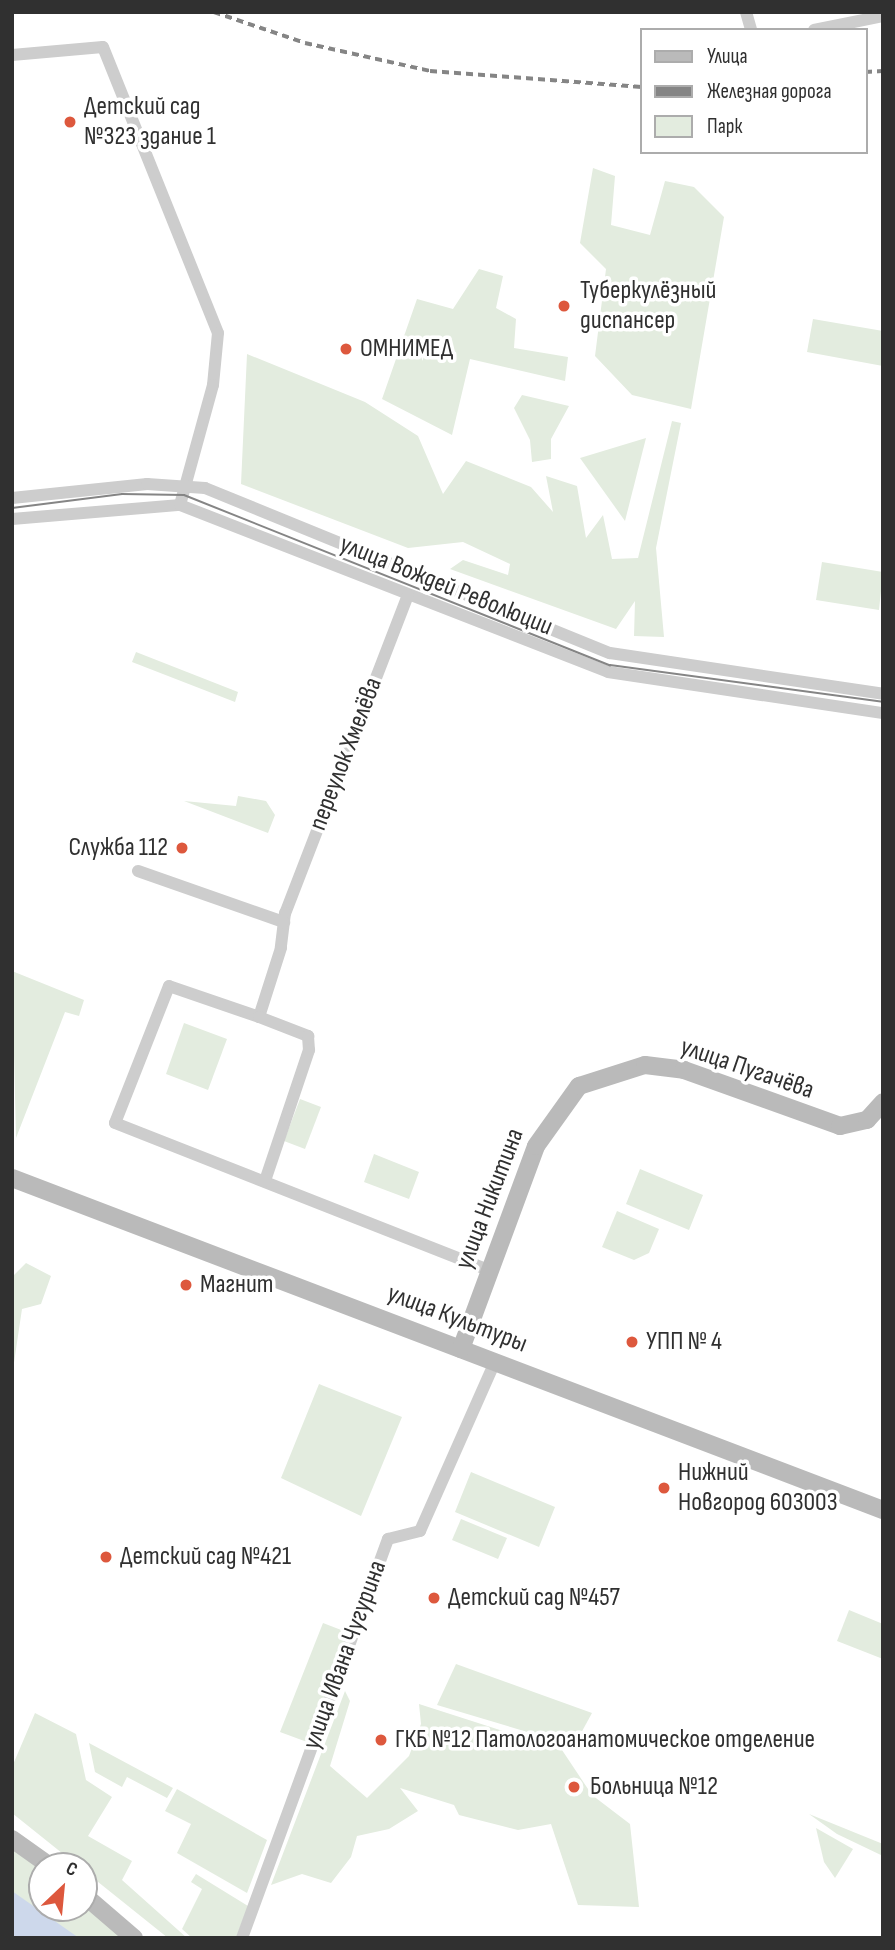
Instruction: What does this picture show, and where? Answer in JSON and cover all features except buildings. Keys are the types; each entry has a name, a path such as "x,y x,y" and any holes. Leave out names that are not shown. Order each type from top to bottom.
{"main road":[{"name":"улица Пугачёва","path":"557,1109 579,1086 645,1065 684,1070 840,1126 867,1120 883,1102"},
{"name":"улица Никитина","path":"461,1349 536,1146 557,1109"},
{"name":"улица Культуры","path":"12,1178 883,1510"},
{"path":"12,1839 30,1852"},
{"path":"98,1907 134,1938"}],"street":[{"path":"824,28 883,16"},
{"path":"12,55 103,47 218,333 213,385 180,505"},
{"name":"улица Вождей Революции","path":"12,498 187,485 610,653 883,694"},
{"name":"улица Вождей Революции","path":"12,519 180,505 408,595 639,680 883,713"},
{"name":"переулок Хмелёва","path":"259,1017 284,917 408,595"},
{"path":"138,871 284,917"},
{"path":"265,1181 309,1050 308,1036 169,986 115,1123 490,1271"},
{"name":"улица Ивана Чугурина","path":"242,1938 388,1539 421,1531 495,1362"}],"green space":[{"path":"593,168 615,176 611,225 650,235 665,181 694,187 724,217 691,409 632,395 595,356 606,269 580,243"},
{"path":"479,269 503,276 496,308 516,319 514,348 568,357 565,381 470,359 452,435 382,399 417,299 453,309"},
{"path":"813,319 883,331 883,366 807,352"},
{"path":"247,354 365,402 418,436 443,494 466,461 531,487 553,512 546,476 577,486 586,538 603,515 612,559 638,558 672,421 681,423 656,548 664,637 634,636 635,601 616,629 450,569 463,560 508,575 510,564 463,542 408,548 241,484"},
{"path":"522,395 569,406 551,439 551,459 532,462 530,440 514,408"},
{"path":"646,438 625,521 580,458"},
{"path":"822,562 883,572 879,610 816,600"},
{"path":"136,652 238,692 235,702 132,662"},
{"path":"238,796 266,801 275,815 268,833 184,801 236,806"},
{"path":"12,971 84,1000 79,1016 65,1012 16,1138"},
{"path":"184,1023 227,1039 208,1090 166,1074"},
{"path":"300,1099 321,1107 305,1149 284,1141"},
{"path":"374,1154 419,1172 409,1199 364,1182"},
{"path":"640,1169 703,1195 689,1230 626,1204"},
{"path":"617,1211 659,1229 649,1253 634,1260 602,1247"},
{"path":"26,1263 51,1276 41,1304 22,1309 12,1376 12,1277"},
{"path":"319,1384 402,1417 361,1516 281,1478"},
{"path":"471,1472 555,1507 539,1547 455,1512"},
{"path":"461,1519 507,1538 498,1559 452,1540"},
{"path":"849,1610 883,1624 883,1659 837,1641"},
{"path":"323,1623 349,1633 307,1742 280,1732"},
{"path":"456,1664 592,1713 574,1746 437,1705"},
{"path":"345,1691 350,1701 330,1766 367,1798 409,1756 421,1724 419,1704 562,1750 592,1795 630,1824 639,1907 578,1905 551,1824 518,1830 459,1815 454,1805 400,1788 418,1811 389,1829 357,1836 351,1857 331,1883 302,1874 271,1885"},
{"path":"35,1713 76,1734 86,1780 112,1797 88,1836 132,1861 122,1880 187,1938 168,1938 98,1882 98,1852 61,1852 12,1813 12,1767"},
{"path":"89,1743 173,1788 167,1798 127,1777 122,1787 95,1772"},
{"path":"177,1789 267,1840 247,1893 177,1853 191,1824 165,1811"},
{"path":"809,1814 883,1844 883,1856 837,1834"},
{"path":"816,1828 853,1849 835,1878 824,1862"},
{"path":"12,1849 28,1859 28,1922 98,1922 98,1914 127,1938 12,1938"},
{"path":"196,1874 248,1906 236,1938 192,1938 182,1929 202,1889 191,1882"}],"water":[{"path":"12,1891 28,1902 28,1922 56,1922 79,1938 12,1938"}],"tram line":[{"path":"12,508 122,494 184,495 610,665 883,702"}],"railway":[{"path":"214,12 305,43 430,71 640,87"},
{"path":"867,72 883,71"}],"place":[{"name":"Детский сад №323 здание 1","path":"70,122"},
{"name":"Туберкулёзный диспансер","path":"564,306"},
{"name":"ОМНИМЕД","path":"346,349"},
{"name":"Служба 112","path":"182,848"},
{"name":"Магнит","path":"186,1285"},
{"name":"УПП № 4","path":"632,1342"},
{"name":"Нижний Новгород 603003","path":"664,1488"},
{"name":"Детский сад №421","path":"106,1557"},
{"name":"Детский сад №457","path":"434,1598"},
{"name":"ГКБ №12 Патологоанатомическое отделение","path":"381,1740"},
{"name":"Больница №12","path":"574,1787"}]}
